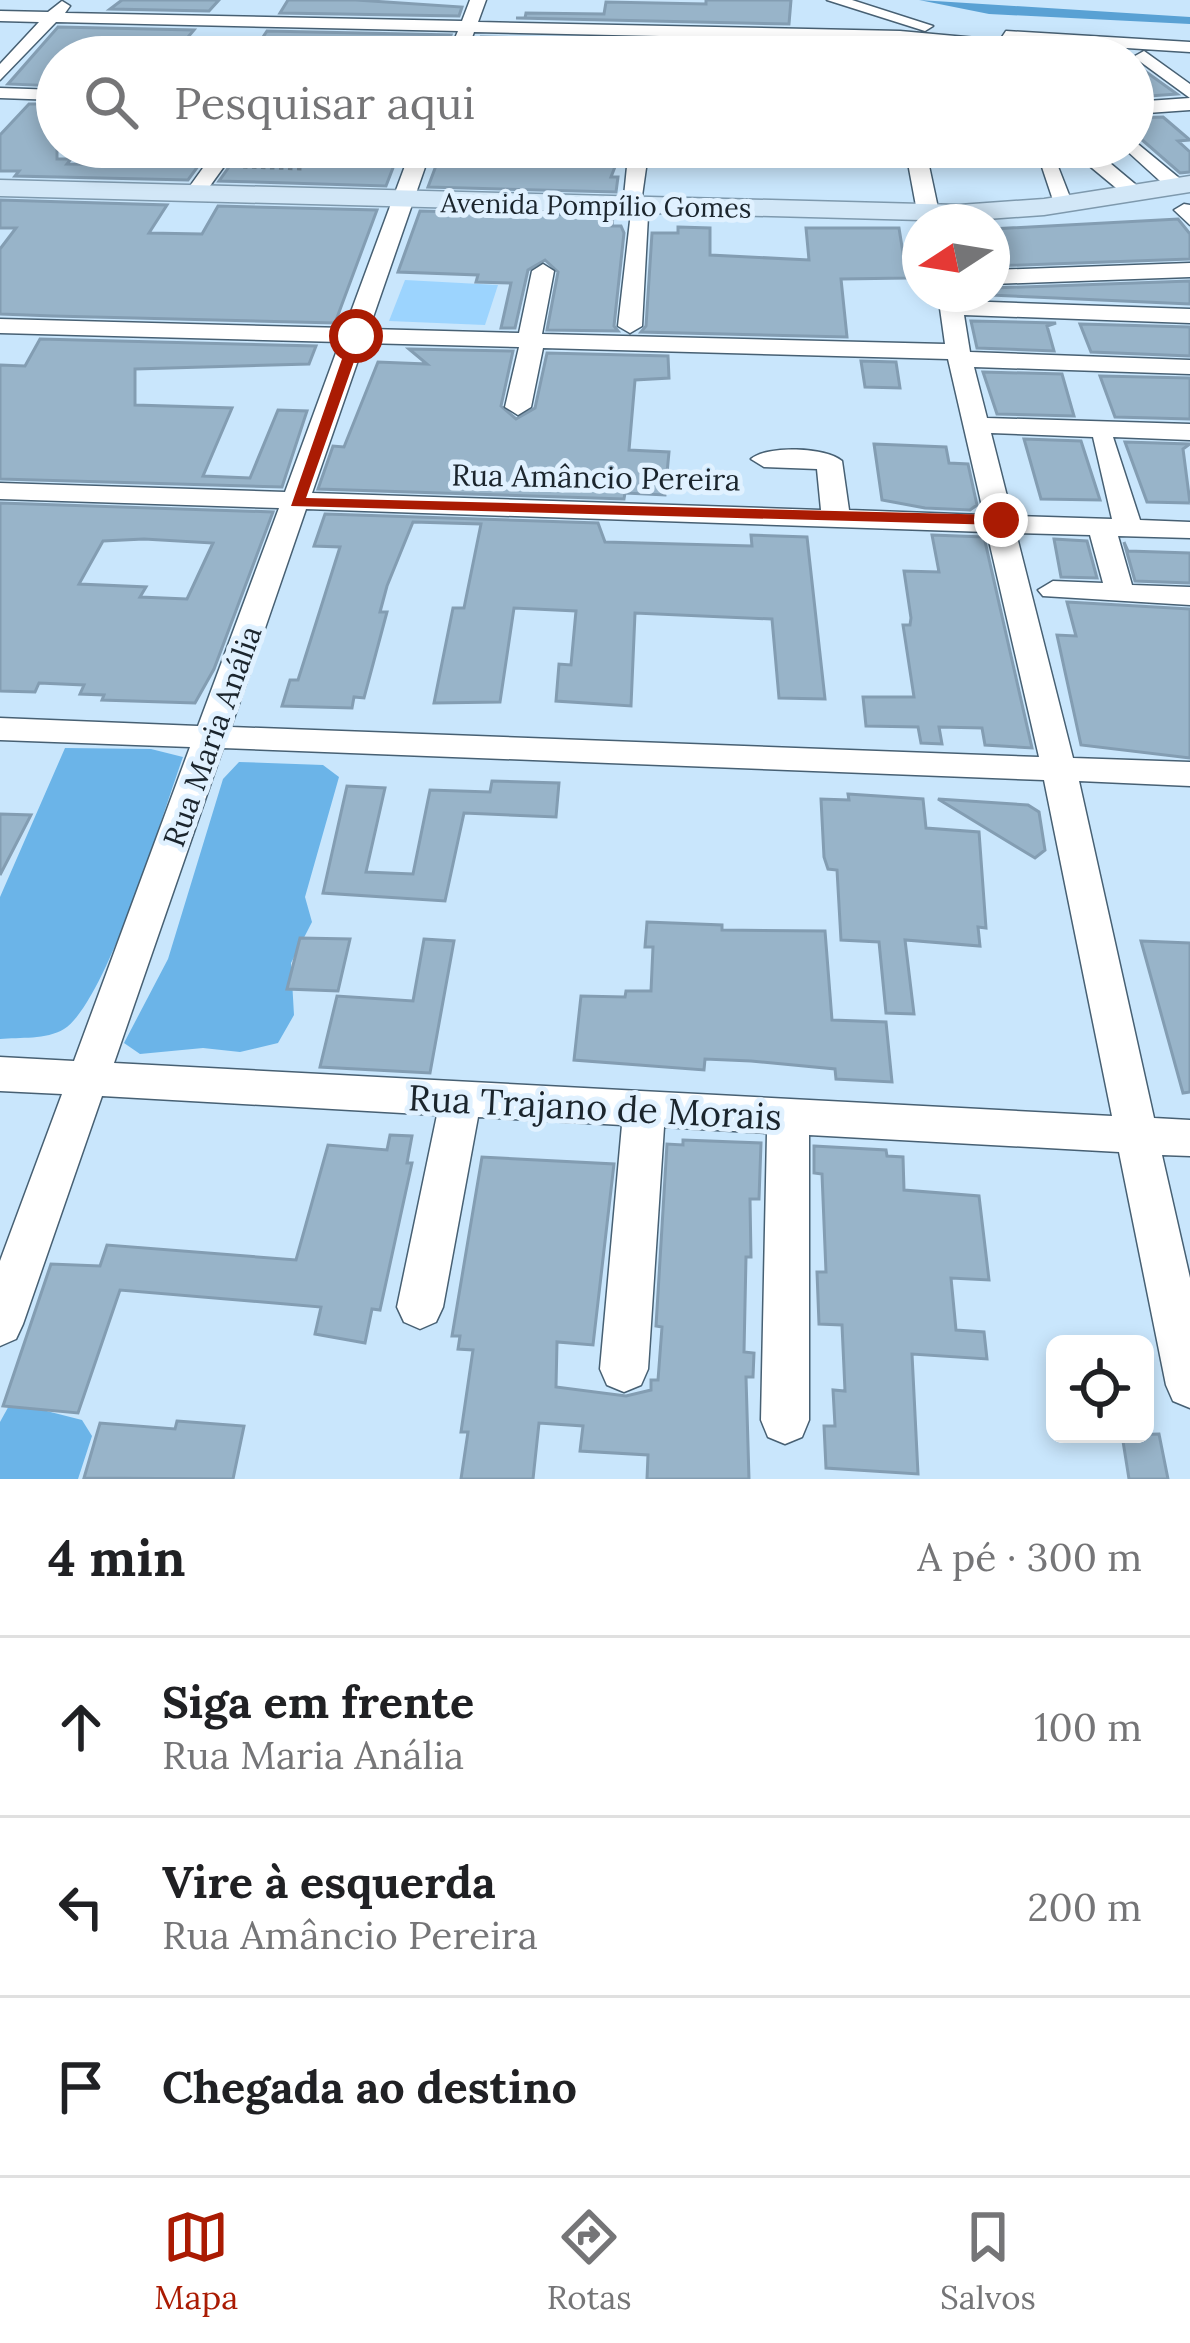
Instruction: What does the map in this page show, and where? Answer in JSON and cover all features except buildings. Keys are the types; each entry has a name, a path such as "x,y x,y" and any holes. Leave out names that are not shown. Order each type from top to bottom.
{"main road":[{"name":"Avenida Pompílio Gomes","path":"0,188 401,204"},
{"name":"Avenida Pompílio Gomes","path":"1010,210 1134,194 1182,196"},
{"path":"1010,220 1182,196"},
{"name":"Avenida Pompílio Gomes","path":"0,198 902,218"}],"street":[{"path":"0,75 67,0"},
{"path":"464,36 478,0"},
{"path":"835,0 902,28 940,36"},
{"path":"0,16 902,28 1008,36"},
{"path":"902,28 902,36"},
{"path":"1154,45 1190,47"},
{"path":"1154,56 1190,58"},
{"path":"1154,63 1187,87"},
{"path":"0,93 36,94"},
{"path":"1154,107 1190,104"},
{"path":"1154,167 1182,196"},
{"path":"195,193 214,168"},
{"name":"Rua Maria Anália","path":"0,1324 414,168"},
{"path":"631,326 638,168"},
{"path":"918,168 924,204"},
{"path":"1049,168 1063,205"},
{"path":"1108,168 1182,196"},
{"path":"1115,172 1134,194"},
{"path":"518,407 543,271"},
{"path":"1010,276 1190,271"},
{"path":"1010,305 1190,316"},
{"path":"952,312 1059,770 1190,1385"},
{"path":"0,326 1190,367"},
{"path":"979,425 1190,432"},
{"path":"1102,441 1120,593"},
{"path":"764,459 829,461 836,516"},
{"name":"Rua Amâncio Pereira","path":"0,491 1001,520 1190,530"},
{"path":"1053,590 1190,596"},
{"path":"0,729 1190,774"},
{"name":"Rua Trajano de Morais","path":"0,1074 1190,1138"},
{"path":"420,1307 461,1100"},
{"path":"624,1369 644,1111"},
{"path":"784,1420 788,1118"}],"path":[{"path":"259,168 303,170"}],"shaded area":[{"path":"919,0 1190,17 1190,24 989,14"},
{"path":"405,280 498,285 485,325 389,321"},
{"path":"65,748 151,749 183,757 115,946 81,1012 57,1033 0,1039 0,897"},
{"path":"239,762 323,765 339,777 305,897 312,922 291,963 294,1015 278,1043 240,1052 203,1048 140,1054 124,1043 168,959 223,779"},
{"path":"11,1402 82,1420 92,1436 78,1479 0,1479 0,1422"}],"route":[{"path":"356,336 297,503 1001,520"}]}
